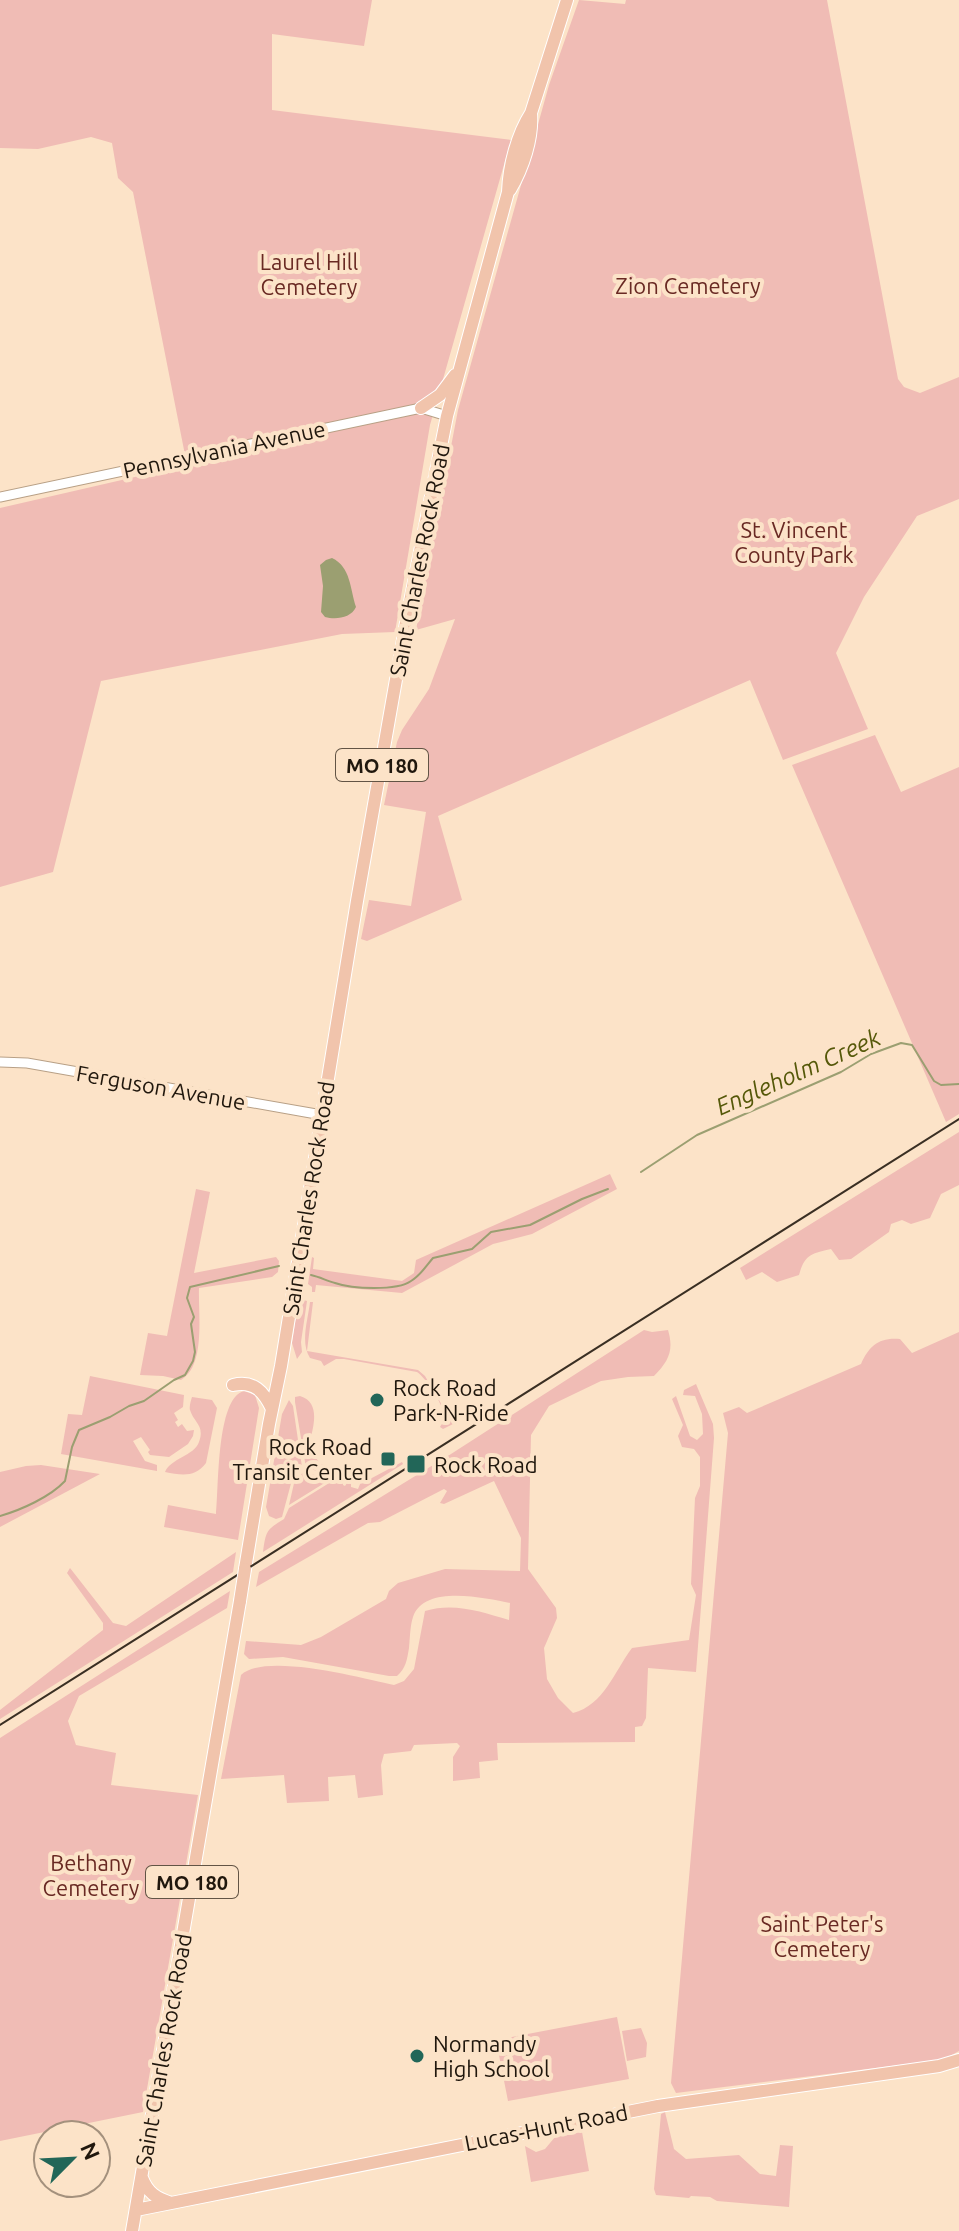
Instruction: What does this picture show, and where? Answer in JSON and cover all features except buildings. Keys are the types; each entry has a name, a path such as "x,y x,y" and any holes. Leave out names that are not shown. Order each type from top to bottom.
{"main road":[{"name":"Saint Charles Rock Road","path":"136,2210 401,652 447,416 508,192 518,176 532,127 531,113 567,0"},
{"path":"421,408 440,395 460,369"},
{"path":"233,1385 247,1383 256,1387 272,1409"},
{"name":"Lucas-Hunt Road","path":"136,2210 658,2106 939,2066 959,2060"},
{"path":"142,2178 150,2193 171,2203"},
{"name":"MO 180","path":"132,2231 136,2210"}],"street":[{"name":"Pennsylvania Avenue","path":"0,497 421,408 447,416"},
{"name":"Ferguson Avenue","path":"0,1062 27,1063 322,1115"}],"green space":[{"name":"Laurel Hill Cemetery","path":"0,0 372,0 364,46 272,34 272,110 511,140 430,425 395,632 342,634 101,681 53,872 0,887 0,508 187,465 133,192 118,178 112,143 91,137 38,149 0,148"},
{"name":"Zion Cemetery","path":"579,0 625,4 626,0 827,0 898,379 904,387 920,393 959,377 959,499 917,516 864,597 836,653 868,729 783,760 750,680 438,816 462,900 367,941 361,939 369,900 411,906 426,812 384,805 397,742 429,689 455,619 416,630 458,410 549,85"},
{"path":"875,735 901,792 959,767 959,1114 946,1122 792,765"},
{"path":"959,1132 959,1185 941,1194 930,1218 911,1224 902,1220 891,1224 889,1232 851,1259 839,1260 831,1249 810,1256 799,1275 777,1282 762,1272 746,1280 740,1268"},
{"path":"610,1174 617,1189 532,1234 493,1244 402,1293 316,1285 315,1292 312,1292 308,1284 312,1257 313,1269 402,1281 414,1273 416,1260"},
{"path":"196,1189 210,1192 194,1273 276,1257 279,1261 278,1272 272,1277 199,1288 199,1338 189,1373 181,1380 140,1375 148,1333 167,1336"},
{"path":"307,1301 302,1352 297,1359 292,1343 298,1303"},
{"path":"310,1302 313,1302 307,1351 418,1370 425,1376 453,1424 443,1429 440,1427 444,1421 443,1409 417,1372 344,1359 336,1359 324,1366 321,1361 310,1358 307,1352 305,1338"},
{"path":"644,1330 668,1330 670,1337 669,1355 654,1376 601,1381 549,1406 531,1435 528,1569 556,1608 557,1618 544,1648 547,1679 558,1698 573,1713 584,1709 601,1695 632,1648 689,1640 696,1595 691,1584 700,1457 694,1449 682,1447 678,1436 683,1425 672,1399 676,1396 690,1436 697,1440 703,1434 702,1414 695,1396 683,1395 684,1390 696,1384 713,1424 714,1438 696,1672 648,1668 646,1718 642,1726 635,1727 635,1742 497,1743 498,1760 479,1762 480,1778 453,1781 453,1757 460,1746 457,1743 414,1745 411,1751 384,1754 381,1765 383,1795 358,1798 355,1775 328,1777 329,1801 287,1803 284,1775 221,1779 241,1675 253,1669 292,1666 394,1685 404,1681 414,1669 425,1611 457,1608 509,1620 510,1603 456,1596 429,1600 419,1607 413,1617 407,1660 397,1676 283,1657 249,1659 244,1654 246,1641 301,1645 321,1637 386,1599 398,1583 445,1569 520,1571 521,1538 494,1481 444,1504 440,1503 447,1491 444,1489 380,1522 368,1523 256,1587 259,1572"},
{"name":"Saint Peter's Cemetery","path":"959,1332 959,2051 939,2060 676,2093 671,2083 728,1433 723,1413 739,1407 747,1413 861,1364 871,1348 881,1341 900,1339 912,1353"},
{"path":"90,1376 184,1395 183,1407 174,1413 178,1427 182,1424 187,1431 194,1430 188,1444 169,1457 150,1455 141,1437 133,1441 145,1461 157,1465 157,1471 61,1454 68,1414 82,1415"},
{"path":"244,1391 255,1395 259,1408 238,1540 164,1527 168,1505 216,1514 224,1426 235,1397"},
{"path":"300,1396 312,1405 314,1411 308,1449 321,1464 358,1474 357,1481 306,1468 295,1402 295,1397"},
{"path":"192,1397 212,1400 217,1408 206,1463 192,1473 165,1472 199,1442 200,1428 190,1409"},
{"path":"289,1400 293,1406 302,1467 293,1476 282,1517 276,1519 269,1516 266,1507 282,1414"},
{"path":"402,1462 263,1552 268,1532 284,1519 289,1508 334,1480 358,1489 364,1474 370,1479"},
{"path":"41,1465 100,1474 0,1527 0,1472"},
{"path":"304,1472 331,1479 289,1505 295,1479"},
{"path":"236,1552 233,1572 0,1719 0,1710 103,1630 103,1623 67,1573 70,1568 113,1623 126,1626"},
{"name":"Bethany Cemetery","path":"230,1591 227,1608 79,1696 68,1721 76,1745 116,1753 111,1785 198,1795 143,2112 108,2119 32,2119 32,2135 0,2141 0,1738"},
{"path":"617,2017 629,2079 508,2101 496,2040"},
{"path":"641,2028 647,2043 646,2057 627,2061 622,2031"},
{"path":"665,2112 674,2149 686,2159 739,2155 760,2174 776,2176 780,2145 793,2146 789,2207 717,2201 710,2197 656,2195 661,2114"},
{"path":"582,2132 589,2171 531,2182 525,2146 536,2152 545,2149 555,2137"}],"shaded area":[{"path":"332,558 343,567 349,579 356,607 351,614 338,618 325,617 321,612 323,586 320,565"}],"waterway":[{"name":"Engleholm Creek","path":"641,1172 697,1135 901,1043 912,1045 934,1081 941,1085 959,1084"},
{"name":"Engleholm Creek","path":"311,1275 352,1287 385,1288 404,1284 418,1276 433,1258 472,1249 491,1232 530,1225 608,1189"},
{"name":"Engleholm Creek","path":"0,1516 35,1502 65,1481 79,1430 144,1401 185,1375 195,1352 191,1324 194,1317 187,1298 190,1287 279,1266"}],"tram line":[{"path":"0,1725 959,1119"}],"place":[{"name":"Rock Road Park-N-Ride","path":"377,1400"},
{"name":"Rock Road Transit Center","path":"388,1459"},
{"name":"Rock Road","path":"416,1464"},
{"name":"Normandy High School","path":"417,2056"}],"park label":[{"name":"St. Vincent County Park","path":"794,542"}]}
